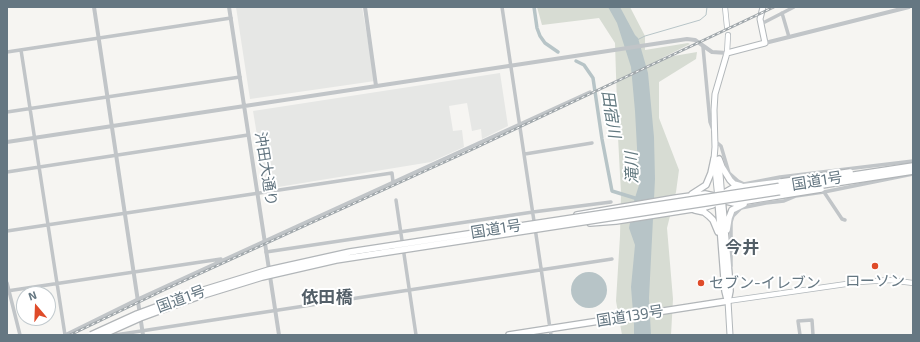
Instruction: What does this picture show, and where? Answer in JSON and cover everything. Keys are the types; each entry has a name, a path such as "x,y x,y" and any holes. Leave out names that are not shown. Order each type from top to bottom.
{"highway":[{"path":"716,159 730,180 734,184 743,187"},
{"path":"688,196 706,186 716,159"},
{"path":"540,225 616,221 678,212 705,207 733,188 880,168 912,168"},
{"path":"540,225 614,207 705,194 734,203 749,201 852,184 912,168"},
{"name":"国道1号","path":"91,335 137,314 191,294 269,270 350,252 540,225 912,168"},
{"path":"720,198 725,291 728,301"},
{"path":"723,244 732,210 749,201"},
{"path":"690,210 704,212 713,220 723,244 729,274 730,291 728,301"},
{"name":"国道1号","path":"102,335 140,318 197,297 296,268 357,256 540,225"},
{"name":"国道139号","path":"509,335 551,332 619,318 728,301"}],"main road":[{"path":"725,7 727,27"},
{"path":"727,53 765,43 760,24 763,7"},
{"path":"720,198 715,147 714,110 715,94 727,53 728,35"},
{"path":"730,335 728,301 860,282 889,280 913,283"}],"street":[{"path":"94,7 143,333"},
{"name":"沖田大通り","path":"229,7 279,335"},
{"path":"365,7 376,86"},
{"path":"502,7 551,332"},
{"path":"760,24 794,7"},
{"path":"765,43 909,7"},
{"path":"782,13 789,37"},
{"path":"7,52 231,18"},
{"path":"7,142 687,39 695,40 712,52 727,53"},
{"path":"703,47 710,122 715,133"},
{"path":"21,50 65,335 264,240 590,92"},
{"path":"7,112 240,77"},
{"path":"707,92 715,94"},
{"path":"7,172 248,135"},
{"path":"715,140 721,146 729,173 744,184 780,177 816,174 844,169 912,168"},
{"path":"525,154 592,143"},
{"path":"729,274 731,266 731,222 733,216 741,208 784,200 796,196 824,192 912,168"},
{"path":"7,231 392,173 393,182"},
{"path":"824,192 842,219 845,220"},
{"path":"396,200 416,335"},
{"path":"266,252 533,212 611,202"},
{"path":"8,291 226,258"},
{"path":"115,335 143,333 612,259"},
{"path":"7,283 20,335"},
{"path":"800,335 798,321 812,320 813,335"}],"shaded area":[{"path":"236,7 362,7 375,81 250,99"},
{"path":"537,7 630,7 645,36 645,50 688,43 690,44 662,58 697,52 696,59 659,82 659,118 679,170 676,192 667,228 673,299 671,335 622,335 616,301 621,193 615,43 599,18 542,25"},
{"path":"608,7 620,7 638,38 648,73 654,137 655,179 649,298 651,335 634,335 631,287 635,245 629,228 634,201 639,185 635,111 631,67 617,23"},
{"path":"500,73 508,126 482,139 481,129 472,131 467,103 449,106 453,131 462,130 464,147 431,162 266,189 253,111"},
{"path":"592,272 602,277 606,283 606,297 602,303 596,307 586,308 576,303 572,297 571,287 576,277 582,273"}],"waterway":[{"name":"田宿川","path":"534,7 537,28 540,36 545,43 558,52"},
{"path":"637,40 645,36 700,20 706,15 707,7"},
{"name":"田宿川","path":"576,61 584,65 593,78 602,139 612,191 638,199"}],"railway":[{"path":"70,335 166,289 473,149 774,7"}],"place":[{"name":"ローソン","path":"875,266"},
{"name":"セブン-イレブン","path":"701,283"}],"district":[{"name":"今井","path":"742,247"},
{"name":"依田橋","path":"327,297"}],"water label":[{"name":"滝川","path":"632,168"}]}
